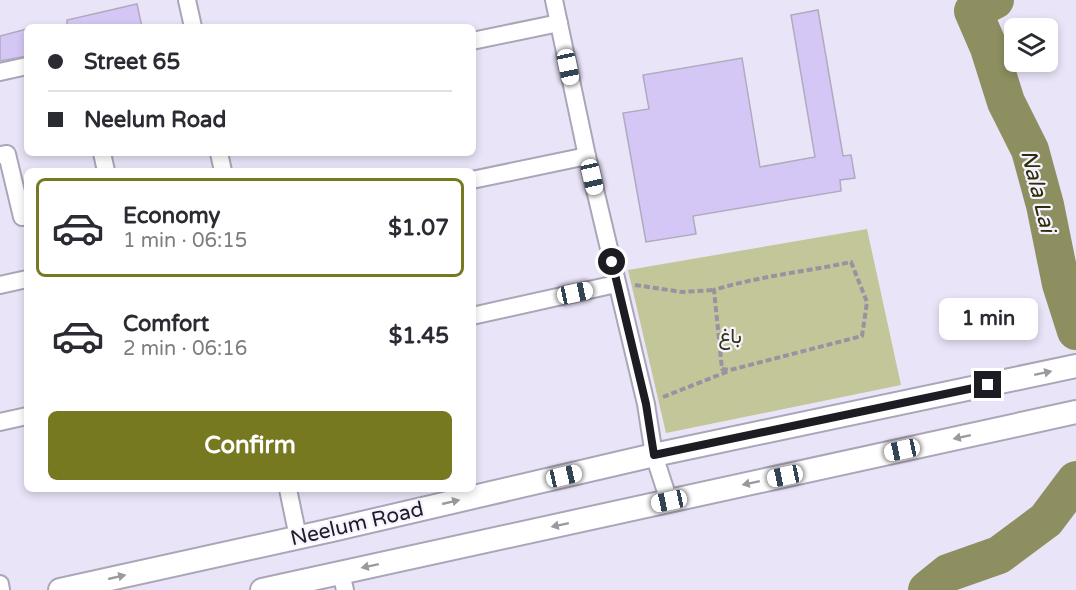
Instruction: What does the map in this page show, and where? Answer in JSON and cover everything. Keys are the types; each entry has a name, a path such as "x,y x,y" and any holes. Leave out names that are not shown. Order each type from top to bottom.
{"main road":[{"name":"Neelum Road","path":"60,590 654,455 1076,366"},
{"name":"Neelum Road","path":"262,590 343,581 669,501 1076,412"}],"street":[{"path":"188,0 192,24"},
{"path":"554,0 616,284 646,404 654,455 669,501"},
{"path":"476,40 559,23"},
{"path":"0,72 24,67"},
{"path":"0,155 7,153 22,217"},
{"path":"476,179 587,156"},
{"path":"0,285 24,280"},
{"path":"476,314 616,284"},
{"path":"0,422 24,417"},
{"path":"289,492 298,537"},
{"path":"0,584 1,590"}],"path":[{"path":"616,284 682,292 714,290 755,278 785,272 810,271 850,262 867,302 862,336 730,370 646,404"},
{"path":"714,290 722,369 730,370"}],"green space":[{"name":"باغ","path":"867,229 901,385 666,433 628,270"}],"building":[{"path":"137,4 141,24 67,24 67,20"},
{"path":"818,10 843,156 851,155 855,178 840,180 841,191 693,216 696,234 646,242 623,113 649,109 643,75 742,58 760,167 815,157 791,15"},
{"path":"24,30 24,57 0,61 0,36"}],"waterway":[{"name":"Nala Lai","path":"995,0 973,11 989,48 1006,102 1030,150 1045,205 1061,284 1076,331"},
{"name":"Nala Lai","path":"927,590 948,573 999,555 1046,520 1076,480"}],"route":[{"path":"612,262 646,404 654,455 988,385"}]}
